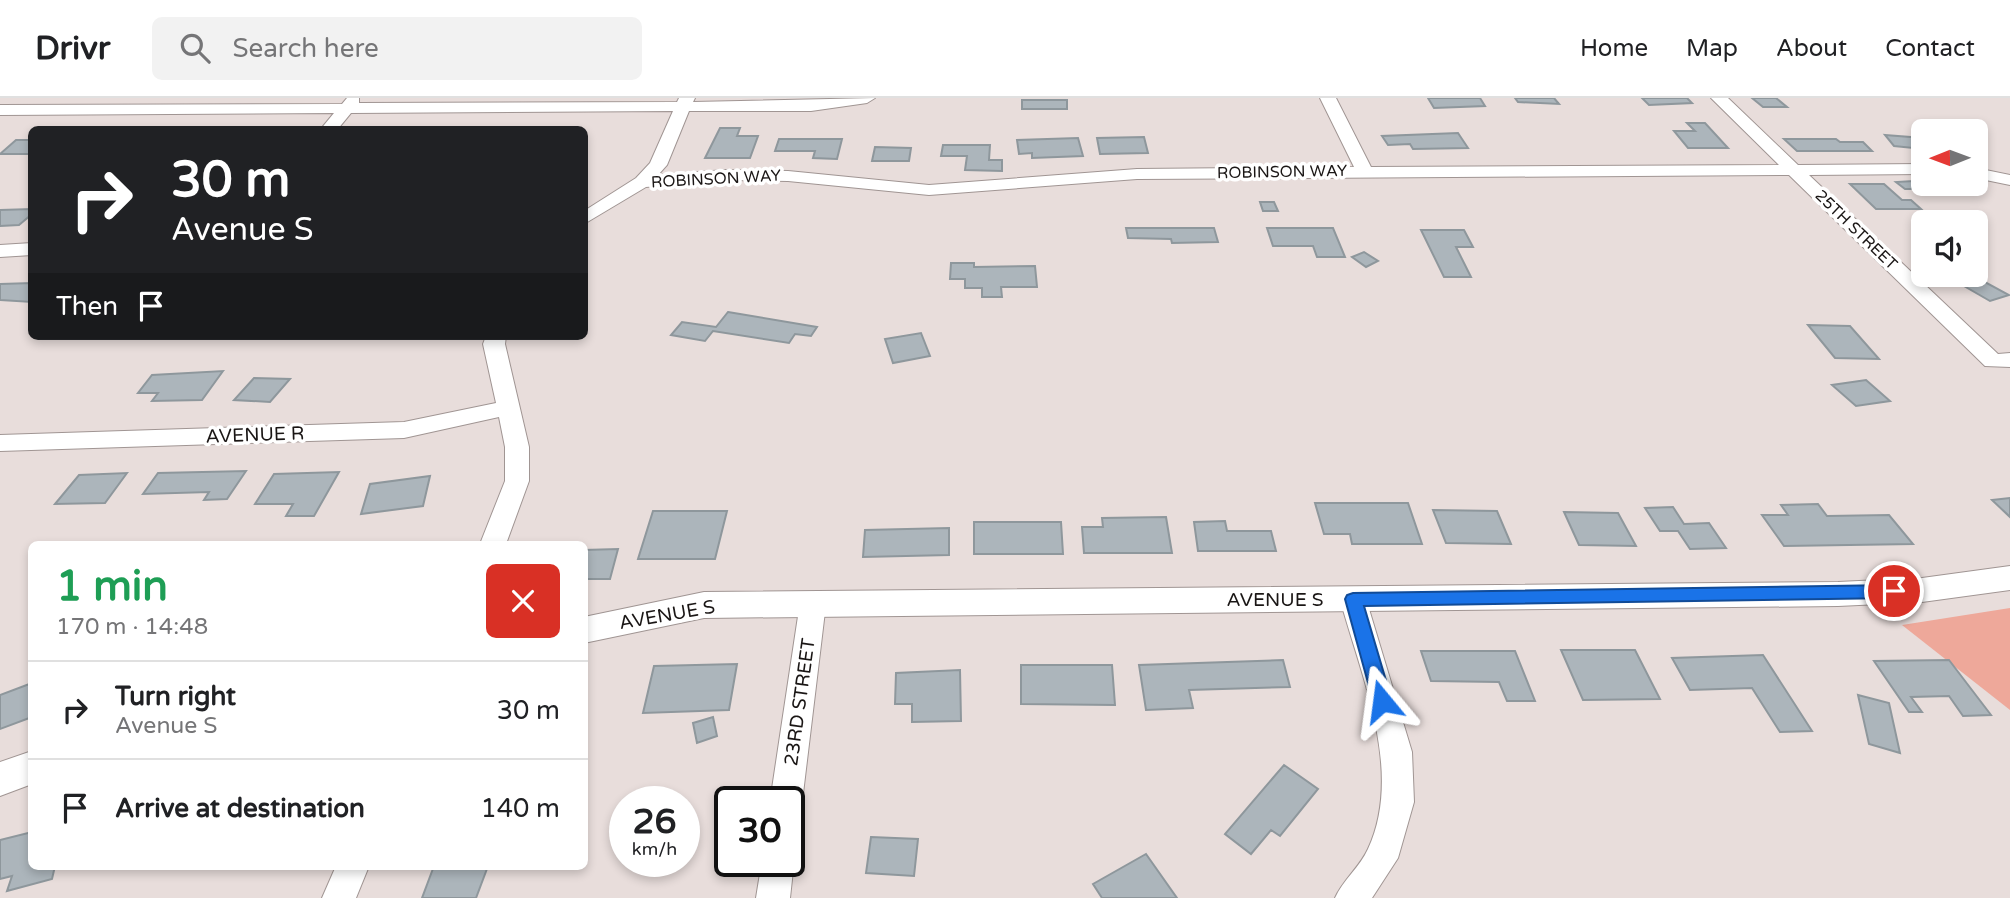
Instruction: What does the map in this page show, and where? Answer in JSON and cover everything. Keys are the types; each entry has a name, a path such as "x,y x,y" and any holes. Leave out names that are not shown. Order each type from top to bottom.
{"street":[{"path":"0,110 351,103 685,103 811,106 867,98"},
{"path":"1328,98 1364,171"},
{"name":"25TH STREET","path":"1719,98 2001,361"},
{"path":"331,126 351,103"},
{"path":"588,216 642,182 658,166 685,103"},
{"name":"ROBINSON WAY","path":"642,182 726,175 788,176 929,190 1137,174 1911,169"},
{"path":"1988,175 2010,180"},
{"path":"0,251 28,249"},
{"path":"494,541 517,481 517,447 495,340"},
{"name":"AVENUE R","path":"0,443 404,430 508,408"},
{"name":"AVENUE S","path":"588,629 705,605 1838,594 1922,590 2010,578"},
{"path":"1352,898 1382,858 1398,802 1397,752 1353,599"},
{"name":"23RD STREET","path":"788,786 813,604"},
{"path":"0,779 28,768"},
{"path":"339,898 351,870"},
{"path":"773,898 776,877"}],"shaded area":[{"path":"2010,608 2010,710 1902,625"}],"building":[{"path":"1428,98 1480,98 1485,106 1434,108"},
{"path":"1515,98 1554,98 1559,104 1518,102"},
{"path":"1642,98 1687,98 1692,103 1649,105"},
{"path":"1752,98 1776,98 1787,107 1763,107"},
{"path":"1022,100 1067,100 1067,109 1022,109"},
{"path":"1687,123 1705,123 1728,148 1688,148 1674,131 1695,131"},
{"path":"720,128 740,128 737,136 758,136 750,158 705,158"},
{"path":"1458,133 1468,148 1413,149 1410,144 1388,145 1382,136"},
{"path":"1885,135 1911,137 1911,148 1894,146"},
{"path":"1144,137 1148,153 1100,154 1097,138"},
{"path":"1078,138 1083,156 1032,158 1032,153 1019,154 1017,140"},
{"path":"779,139 842,139 837,159 813,158 815,151 775,151"},
{"path":"1784,139 1863,142 1872,151 1797,151"},
{"path":"16,140 28,140 28,154 0,154"},
{"path":"943,145 990,145 989,160 1002,160 1002,171 965,170 967,156 941,156"},
{"path":"875,147 911,148 909,161 872,161"},
{"path":"1911,181 1911,189 1905,189 1896,182"},
{"path":"1850,184 1884,184 1902,200 1911,200 1921,209 1876,209"},
{"path":"1260,202 1274,202 1278,211 1263,211"},
{"path":"28,209 28,217 19,225 0,226 0,210"},
{"path":"1126,228 1214,228 1218,242 1172,243 1171,239 1128,238"},
{"path":"1267,228 1333,228 1345,257 1317,257 1313,246 1273,246"},
{"path":"1421,230 1464,230 1473,247 1456,247 1471,277 1444,277"},
{"path":"1364,252 1378,261 1366,267 1352,257"},
{"path":"951,263 974,263 974,267 1035,266 1037,287 1001,287 1002,297 982,297 982,288 965,288 965,279 950,279"},
{"path":"28,283 28,302 0,300 0,284"},
{"path":"1988,284 2009,295 1990,301 1966,287 1988,287"},
{"path":"728,312 817,327 811,336 795,334 789,343 713,331 705,341 671,335 682,322 716,327"},
{"path":"1808,325 1850,326 1879,359 1835,358"},
{"path":"921,333 930,356 893,363 885,339"},
{"path":"223,371 202,400 152,401 158,393 138,393 152,375"},
{"path":"254,378 290,379 270,402 234,400"},
{"path":"1866,380 1890,401 1856,406 1832,385"},
{"path":"246,471 227,499 204,500 209,492 143,494 158,473"},
{"path":"339,472 314,516 286,516 293,504 255,504 274,474"},
{"path":"127,473 105,503 55,504 79,475"},
{"path":"430,476 423,506 361,514 370,484"},
{"path":"2010,498 2010,517 1992,500"},
{"path":"1315,503 1408,503 1422,544 1352,544 1350,534 1324,534"},
{"path":"1818,504 1827,516 1889,515 1913,544 1784,546 1762,515 1788,515 1781,505"},
{"path":"1673,507 1684,524 1709,523 1726,548 1690,549 1678,531 1660,531 1645,508"},
{"path":"1433,510 1497,511 1511,544 1446,543"},
{"path":"653,511 727,511 715,559 638,559"},
{"path":"1564,512 1618,513 1636,546 1579,545"},
{"path":"1166,517 1172,553 1084,553 1082,527 1103,527 1102,518"},
{"path":"1225,521 1227,531 1271,531 1276,551 1198,551 1194,522"},
{"path":"974,522 1061,522 1063,554 974,554"},
{"path":"949,528 949,555 863,557 865,530"},
{"path":"618,549 610,579 588,579 588,550"},
{"path":"1561,650 1635,650 1660,699 1583,700"},
{"path":"1421,651 1515,651 1535,701 1507,701 1499,682 1431,681"},
{"path":"1763,655 1812,731 1780,732 1752,688 1690,690 1672,658"},
{"path":"1283,660 1290,687 1189,690 1193,708 1146,710 1139,665"},
{"path":"1949,660 1991,715 1963,716 1949,696 1911,697 1922,712 1909,712 1874,661"},
{"path":"737,664 729,710 643,713 654,666"},
{"path":"1021,665 1112,665 1115,705 1021,704"},
{"path":"960,670 961,721 912,722 912,704 895,704 896,673"},
{"path":"28,684 28,718 0,729 0,695"},
{"path":"1858,695 1889,703 1900,753 1869,744"},
{"path":"713,717 717,736 697,743 693,723"},
{"path":"1284,765 1318,789 1280,836 1271,830 1251,854 1225,834"},
{"path":"28,833 28,870 54,870 52,879 7,891 12,876 0,879 0,840"},
{"path":"871,837 918,839 914,876 866,873"},
{"path":"1146,854 1177,898 1102,898 1093,884"},
{"path":"432,870 486,870 476,898 422,898"}],"route":[{"path":"1382,701 1353,599 1838,594 1894,591"}]}
